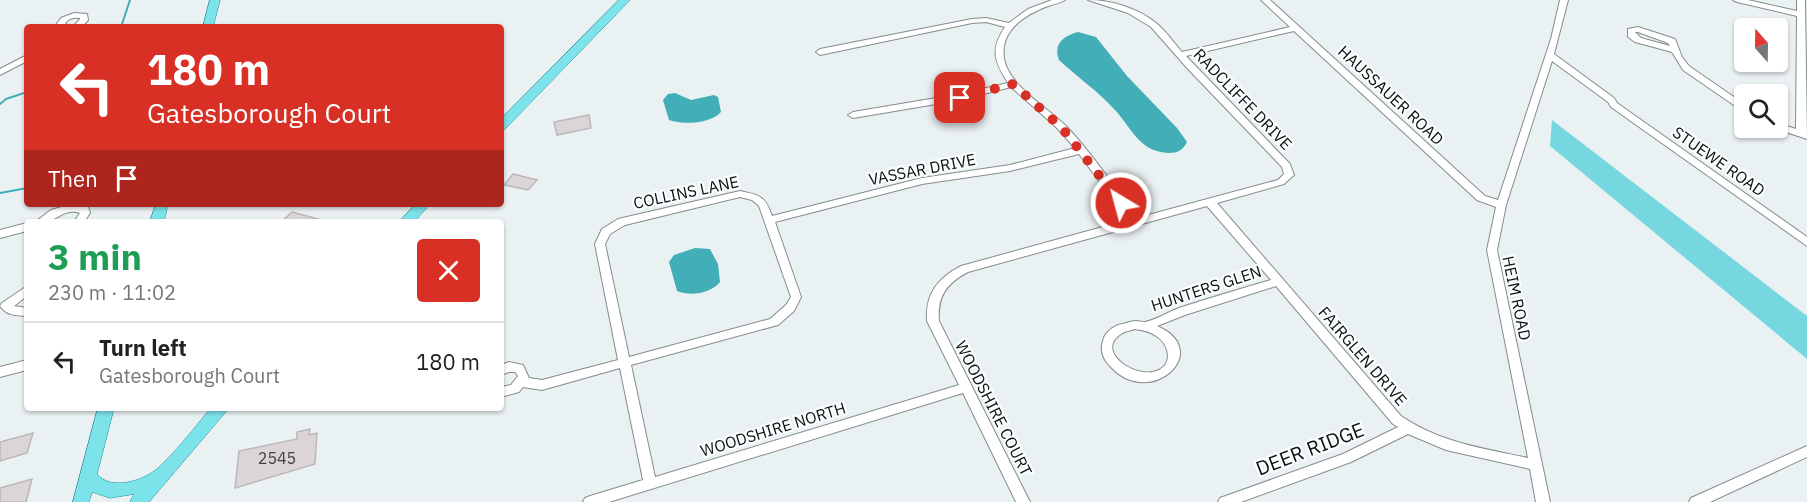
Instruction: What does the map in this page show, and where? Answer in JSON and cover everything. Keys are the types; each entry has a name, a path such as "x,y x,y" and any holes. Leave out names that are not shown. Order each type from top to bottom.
{"main road":[{"path":"209,24 215,0"},
{"path":"504,123 625,0"},
{"path":"409,219 421,207"},
{"path":"81,502 105,411"},
{"path":"138,502 218,411"},
{"path":"88,476 98,488 112,491 134,487 161,475"}],"street":[{"path":"1061,0 1041,6 1008,25 1001,39 999,54 1004,70 1013,84 1062,128 1081,150 1134,221"},
{"path":"1092,0 1121,7 1146,19 1161,32 1180,56"},
{"name":"HAUSSAUER ROAD","path":"1265,0 1481,198 1501,205"},
{"name":"HEIM ROAD","path":"1543,502 1492,250 1501,205 1549,59 1564,0"},
{"path":"1737,0 1801,14"},
{"path":"1788,129 1804,135 1801,0"},
{"path":"60,24 64,19 75,15 84,16 80,24"},
{"path":"820,52 972,21 986,20 1008,25"},
{"name":"RADCLIFFE DRIVE","path":"1180,56 1297,28"},
{"path":"1674,50 1681,63 1734,101"},
{"name":"RADCLIFFE DRIVE","path":"936,329 932,312 935,295 940,286 956,273 1134,221 1281,182 1292,173 1180,56"},
{"name":"STUEWE ROAD","path":"1549,59 1604,101 1614,105 1807,242"},
{"path":"0,72 24,60"},
{"path":"853,115 960,98 1013,84"},
{"name":"VASSAR DRIVE","path":"770,220 922,182 1010,168 1081,150"},
{"name":"COLLINS LANE","path":"625,362 774,322 790,308 796,297 770,220 763,204 755,197 740,194 622,222 606,232 600,244 650,483"},
{"name":"FAIRGLEN DRIVE","path":"1209,201 1386,410 1407,428 1441,444 1536,465"},
{"path":"45,219 58,211 80,208 84,209 85,213 81,219"},
{"path":"0,234 24,228"},
{"name":"HUNTERS GLEN","path":"1145,326 1164,335 1174,351 1174,360 1171,367 1164,373 1144,378 1122,371 1113,364 1108,355 1106,346 1108,338 1123,326 1145,326 1181,312 1278,282"},
{"path":"3,307 24,292"},
{"path":"3,307 12,311 24,312"},
{"name":"WOODSHIRE COURT","path":"936,329 1023,502"},
{"path":"523,382 542,385 625,362"},
{"path":"0,372 24,366"},
{"path":"504,369 519,368 524,374 523,382 515,389 504,391"},
{"name":"WOODSHIRE NORTH","path":"590,502 965,388"},
{"name":"DEER RIDGE","path":"1225,502 1347,458 1407,428"},
{"path":"1696,502 1807,451"}],"shaded area":[{"path":"1078,32 1096,37 1127,76 1177,128 1187,142 1182,149 1172,153 1159,152 1143,144 1108,102 1059,60 1058,45 1064,38"},
{"path":"675,93 691,100 714,95 718,97 721,112 703,121 681,123 669,120 663,100 668,94"},
{"path":"1552,120 1807,316 1807,359 1550,146"},
{"path":"695,248 710,249 718,264 720,282 700,293 682,293 677,291 669,262 674,255"}],"building":[{"path":"589,115 591,128 557,135 554,122"},
{"path":"513,174 537,180 528,190 504,185"},
{"path":"292,212 318,219 284,219"},
{"path":"310,429 309,435 317,433 315,464 235,488 239,451 297,439 297,432"},
{"path":"33,433 27,453 0,461 0,442"},
{"path":"32,479 26,502 0,502 0,488"}],"waterway":[{"path":"122,24 130,0"},
{"path":"0,104 6,99 24,93"},
{"path":"0,193 24,189"}],"route":[{"path":"960,98 1013,84 1062,128 1121,203"}]}
